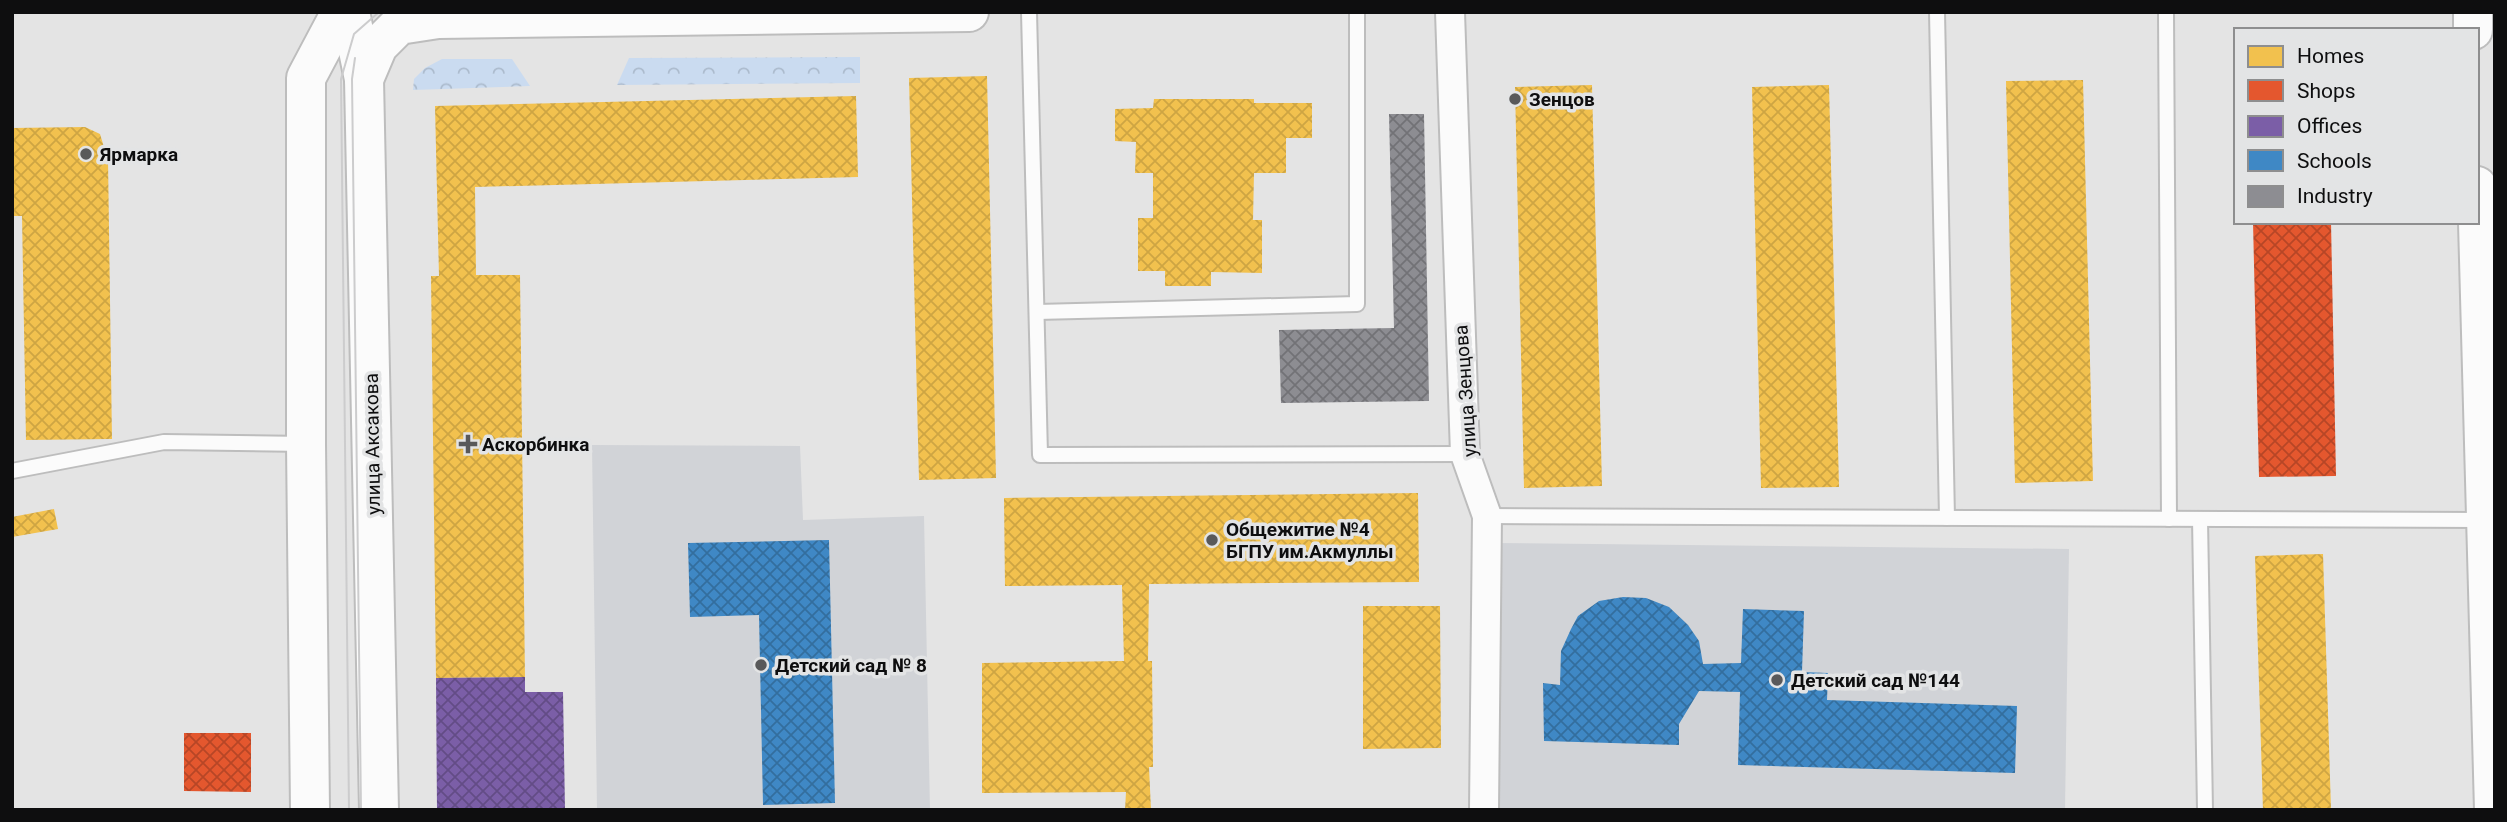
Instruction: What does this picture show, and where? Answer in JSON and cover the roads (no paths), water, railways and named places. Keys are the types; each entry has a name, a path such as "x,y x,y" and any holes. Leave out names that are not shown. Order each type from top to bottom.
{"street":[{"path":"310,810 306,78 341,12"},
{"path":"350,12 365,79"},
{"path":"365,79 378,46 399,25 438,19 969,12"},
{"name":"улица Зенцова","path":"1450,12 1465,454 1487,516 1484,810"},
{"name":"улица Аксакова","path":"365,79 379,810"},
{"path":"2479,224 2491,520 2494,810"}],"lane":[{"path":"1029,12 1040,455 1465,454"},
{"path":"1037,312 1357,304 1357,12"},
{"path":"1937,12 1947,518"},
{"path":"2166,12 2169,519"},
{"path":"12,471 164,442 306,444"},
{"path":"1487,516 2491,520"},
{"path":"2200,519 2205,810"}],"tram line":[{"path":"349,810 341,79 354,34 379,12"},
{"path":"355,58 352,79 361,810"}],"place":[{"name":"Зенцов","path":"1515,99"},
{"name":"Ярмарка","path":"86,154"},
{"name":"Аскорбинка","path":"468,444"},
{"name":"Общежитие №4 БГПУ им.Акмуллы","path":"1212,540"},
{"name":"Детский сад № 8","path":"761,665"},
{"name":"Детский сад №144","path":"1777,680"}]}
